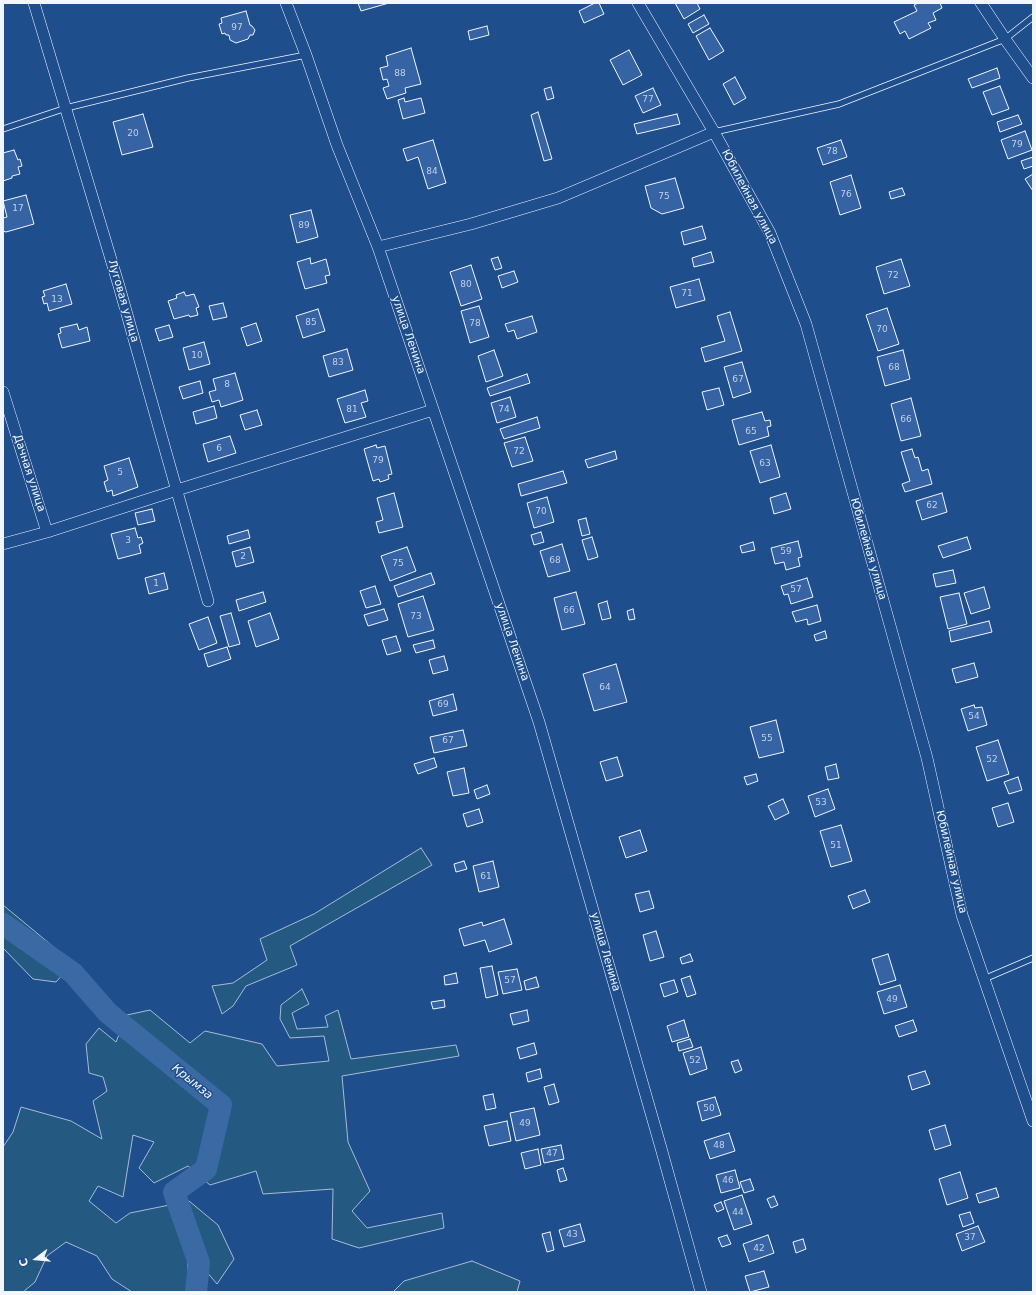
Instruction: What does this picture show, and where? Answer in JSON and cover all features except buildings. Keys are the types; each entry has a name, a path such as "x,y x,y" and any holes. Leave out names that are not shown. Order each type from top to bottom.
{"street":[{"name":"Луговая улица","path":"34,3 121,294 208,601"},
{"name":"улица Ленина","path":"286,3 306,55 337,145 378,247 539,722 701,1292"},
{"name":"Юбилейная улица","path":"638,3 714,132 770,233 806,324 927,758 962,915 1033,1121"},
{"path":"981,3 1033,78"},
{"path":"378,247 471,224 558,198 714,132"},
{"name":"Дачная улица","path":"3,392 47,532"},
{"path":"3,544 47,532 433,410"}],"lane":[{"path":"714,132 839,104 1005,39 1033,16"},
{"path":"3,130 66,108 188,78 306,55"},
{"path":"984,979 1033,958"}],"shaded area":[{"path":"421,848 432,865 290,946 297,965 246,986 233,1006 222,1014 212,986 233,983 267,960 260,939 314,914"},
{"path":"3,905 73,963 56,982 33,979 3,948"},
{"path":"302,989 309,1004 292,1013 297,1029 328,1027 325,1016 338,1010 351,1059 456,1045 459,1056 342,1076 348,1142 370,1191 352,1211 367,1228 442,1213 444,1228 359,1248 332,1239 333,1189 263,1194 256,1171 210,1185 188,1166 154,1183 139,1168 154,1142 133,1135 123,1197 98,1186 89,1201 116,1223 130,1213 189,1201 218,1225 234,1259 217,1284 188,1250 188,1292 132,1292 112,1279 97,1256 66,1242 47,1256 35,1282 23,1292 3,1292 3,1147 13,1132 21,1107 71,1121 102,1139 93,1101 107,1091 103,1077 89,1073 86,1044 99,1028 116,1042 127,1015 150,1010 190,1043 205,1031 262,1044 277,1066 329,1061 324,1036 290,1038 280,1019 281,1005"},
{"path":"472,1261 520,1281 517,1292 393,1292 404,1281"}],"waterway":[{"name":"Крымза","path":"3,924 73,973 108,1013 221,1105 206,1169 174,1192 199,1263 196,1292"}]}
